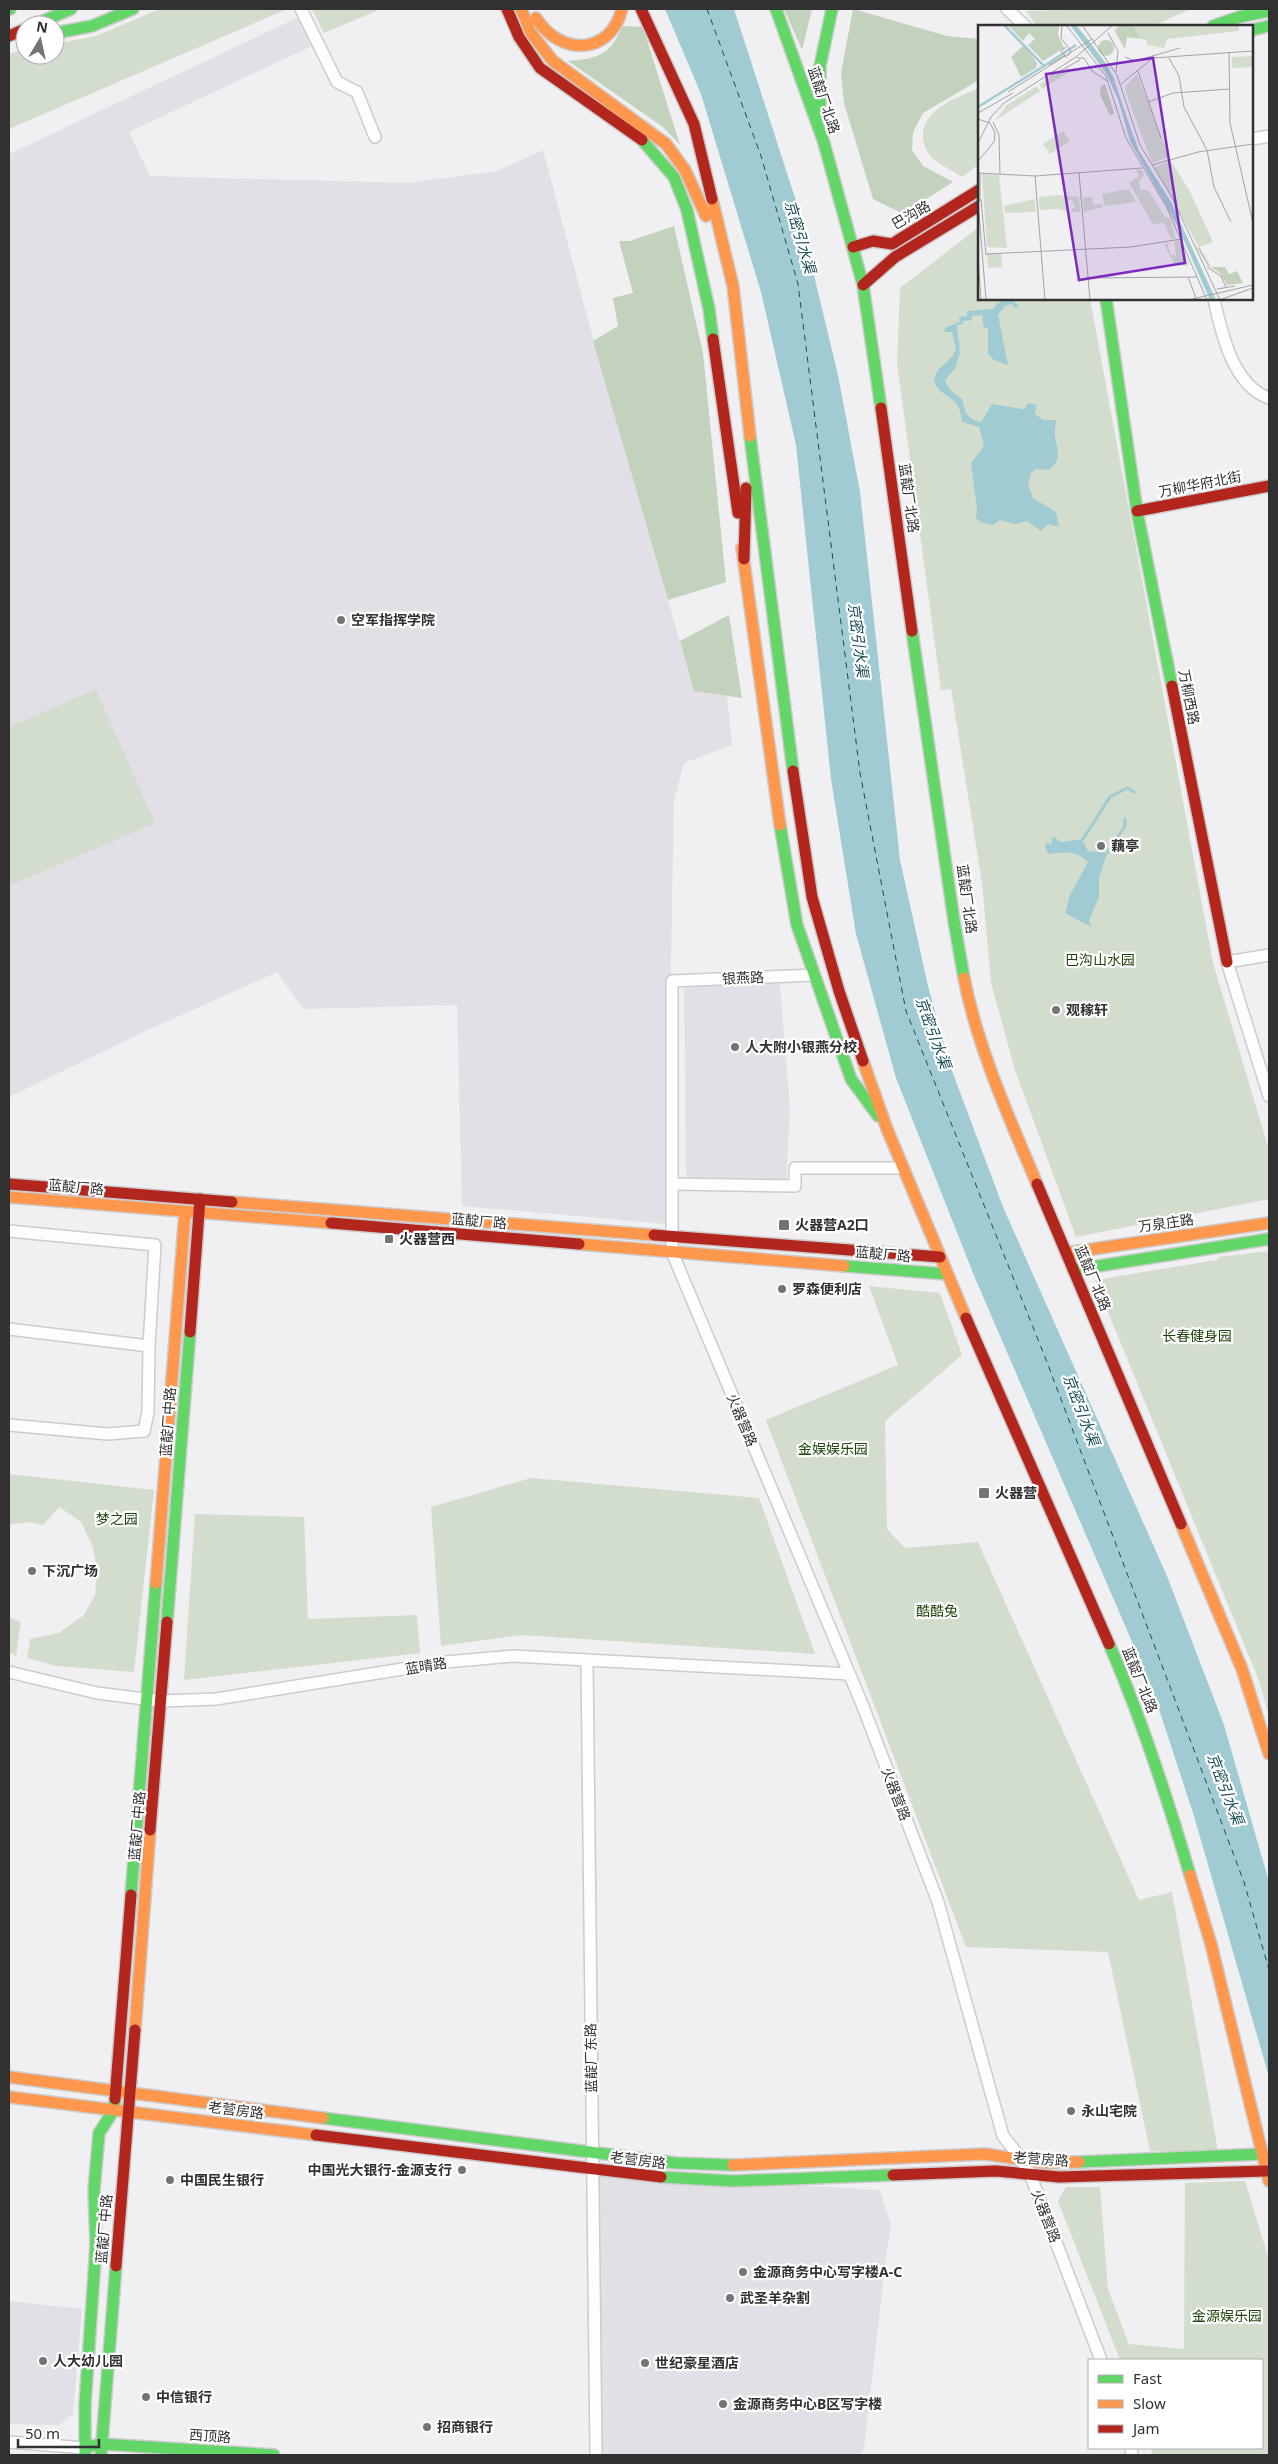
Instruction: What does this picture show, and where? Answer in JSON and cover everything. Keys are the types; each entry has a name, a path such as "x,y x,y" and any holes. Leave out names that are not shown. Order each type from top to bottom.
{"main road":[{"path":"65,31 92,26 133,9"},
{"path":"507,9 519,37 540,68 647,144 674,177 687,210 709,310 744,559"},
{"path":"521,9 531,33 553,62 666,144 685,170 702,206 733,286"},
{"path":"532,9 540,29 562,44 579,47 596,42 608,35 617,25 622,9"},
{"name":"蓝靛厂北路","path":"641,9 694,124 733,286 797,798 812,897 839,991 886,1129 1127,1684 1162,1781 1211,1944 1268,2176"},
{"name":"蓝靛厂北路","path":"776,9 824,143 863,285 954,921 969,1002 999,1093 1242,1669 1269,1754"},
{"path":"824,143 818,98 820,66 832,9"},
{"path":"1216,25 1238,17 1269,11"},
{"path":"1253,30 1269,26"},
{"name":"巴沟路","path":"853,247 873,241 892,244 978,191"},
{"name":"巴沟路","path":"863,285 878,274 895,256 978,207"},
{"name":"万柳西路","path":"1106,300 1137,511 1227,962"},
{"path":"744,559 749,425"},
{"name":"万柳华府北街","path":"1137,511 1269,486"},
{"name":"蓝靛厂北路","path":"744,559 783,848 797,925 851,1080 886,1129"},
{"name":"蓝靛厂路","path":"9,1184 940,1257"},
{"name":"蓝靛厂路","path":"9,1197 948,1274"},
{"name":"蓝靛厂中路","path":"101,2451 131,2091 200,1198"},
{"name":"蓝靛厂中路","path":"85,2452 85,2405 96,2245 94,2190 99,2133 114,2110 116,2089 185,1212"},
{"name":"万泉庄路","path":"1066,1253 1269,1223"},
{"path":"1074,1270 1269,1239"},
{"name":"老营房路","path":"9,2077 116,2089 676,2163 732,2165 985,2154 1045,2163 1262,2154"},
{"name":"老营房路","path":"9,2097 674,2179 733,2182 996,2171 1059,2177 1268,2176"},
{"name":"西顶路","path":"101,2451 110,2455"},
{"name":"西顶路","path":"85,2452 274,2455"}],"street":[{"path":"301,9 337,82 357,92 375,137"},
{"path":"1007,9 1024,25"},
{"path":"1253,139 1269,136"},
{"path":"1214,300 1222,336 1236,367 1261,395 1269,398"},
{"path":"1227,962 1269,955"},
{"name":"万柳西路","path":"1227,962 1269,1096"},
{"name":"银燕路","path":"672,981 814,975"},
{"name":"火器营路","path":"672,981 672,1252 849,1674 938,1902 1003,2136 1022,2160 1030,2174 1101,2359"},
{"path":"672,1184 795,1186 795,1168 903,1168"},
{"path":"185,1212 186,1198"},
{"path":"9,1230 155,1245 149,1346 148,1412 144,1431 108,1434 9,1425"},
{"path":"9,1329 149,1346"},
{"path":"148,1412 170,1413 183,1416"},
{"name":"蓝晴路","path":"9,1672 97,1693 161,1701 216,1699 446,1662 513,1656 849,1674"},
{"name":"蓝靛厂东路","path":"587,1660 596,2455"},
{"name":"西顶路","path":"9,2442 85,2452"}],"shaded area":[{"name":"空军指挥学院","path":"299,17 312,46 129,132 150,176 408,183 497,171 543,150 595,346 694,691 727,696 732,745 684,763 674,801 666,1224 462,1206 457,1005 303,1009 277,972 135,1036 9,1097 9,154"},
{"name":"人大附小银燕分校","path":"684,984 780,984 790,1110 786,1179 686,1177"},
{"path":"592,2169 733,2181 880,2190 891,2225 864,2449 859,2455 596,2455"},
{"name":"人大幼儿园","path":"9,2301 82,2309 73,2414 59,2425 9,2424"}],"green space":[{"path":"160,9 287,9 9,129 9,54 15,52 15,65 65,65 65,42 96,36"},
{"path":"312,9 381,9 324,33"},
{"path":"784,9 812,9 802,50"},
{"path":"853,9 947,36 978,39 978,81 923,113 913,132 912,150 923,166 953,182 903,214 873,199 844,103 841,73"},
{"path":"1190,9 1155,25 1036,25 1026,11"},
{"path":"622,26 643,27 680,145 663,127 568,61 587,59 601,54 613,44"},
{"path":"978,88 978,165 962,177 930,156 923,138 924,128 928,119 942,106"},
{"path":"674,226 703,353 726,582 668,600 593,341 618,326 613,298 633,293 619,241 630,241"},
{"name":"巴沟山水园","path":"978,228 978,300 1090,300 1213,963 1269,1150 1269,1199 1076,1237 1015,1070 991,983 982,883 951,689 941,690 897,363 900,288"},
{"path":"729,615 742,698 694,691 680,641"},
{"path":"96,689 155,823 9,886 9,727"},
{"name":"长春健身园","path":"1269,1251 1269,1715 1258,1678 1095,1280 1217,1260 1219,1257"},
{"path":"869,1286 940,1293 962,1355 885,1421 887,1529 905,1548 978,1542 1139,1900 1172,1892 1218,2151 1150,2151 1108,1952 966,1947 766,1420 898,1365"},
{"name":"梦之园","path":"9,1474 154,1490 134,1672 56,1666 27,1658 30,1639 59,1633 84,1615 95,1595 97,1570 93,1547 81,1522 59,1507 43,1525 29,1522 9,1525"},
{"path":"531,1478 759,1498 815,1654 521,1635 441,1646 431,1507"},
{"path":"195,1514 304,1517 308,1619 417,1615 420,1653 184,1680"},
{"path":"9,1617 21,1622 16,1656 9,1652"},
{"name":"金源娱乐园","path":"1245,2181 1269,2260 1269,2455 1152,2455 1151,2449 1263,2449 1263,2359 1120,2359 1058,2201 1066,2187 1100,2187 1108,2289 1129,2344 1184,2349 1185,2183"}],"water":[{"name":"京密引水渠","path":"665,9 734,9 796,201 838,375 860,492 900,860 928,986 949,1063 1003,1207 1167,1576 1224,1725 1269,1882 1269,2077 1194,1816 1152,1688 975,1278 896,1078 856,934 831,779 796,445 761,292 701,94"},
{"path":"1012,300 1019,306 1016,308 1011,304 1005,306 998,315 1008,365 994,360 988,354 988,328 984,328 982,315 972,316 972,320 963,321 963,324 957,325 960,353 955,368 945,381 950,390 962,399 969,417 976,421 981,422 992,404 1025,409 1028,403 1036,405 1035,414 1043,420 1056,420 1055,434 1058,458 1049,470 1036,469 1031,473 1028,485 1033,498 1056,512 1059,527 1048,524 1041,531 1027,521 1015,524 1000,520 993,525 983,523 976,518 977,509 971,463 984,446 979,427 962,422 957,405 938,389 934,381 937,372 952,356 956,348 952,332 944,332 946,327 960,322 959,317 967,316 967,311 993,309 998,303"},
{"path":"1054,837 1061,842 1082,839 1088,851 1107,853 1099,878 1099,897 1089,920 1091,927 1065,913 1070,895 1088,862 1075,854 1065,852 1049,854 1046,844 1047,842 1050,844 1052,842 1051,839"}],"waterway":[{"path":"1083,839 1110,797 1127,788 1134,792"},
{"path":"1107,853 1125,826 1125,819"}],"ferry route":[{"path":"707,9 761,156 798,284 860,773 906,1011 1045,1357 1244,1882 1269,1970"}],"traffic: fast":[{"path":"57,15 71,9"},
{"path":"65,31 92,26 133,9"},
{"path":"776,9 824,143 863,285 881,408"},
{"path":"820,113 820,66 832,9"},
{"path":"1216,25 1239,17 1269,11"},
{"path":"1253,30 1269,26"},
{"path":"642,140 674,177 687,210 709,309 713,339"},
{"path":"1106,300 1137,511 1172,686"},
{"path":"750,436 793,771"},
{"path":"912,631 964,978"},
{"path":"780,825 797,925 851,1079 878,1116"},
{"path":"1073,1270 1269,1239"},
{"path":"844,1266 947,1274"},
{"path":"167,1622 190,1332"},
{"path":"131,1895 156,1583"},
{"path":"1109,1644 1153,1758 1190,1875"},
{"path":"85,2455 85,2405 96,2245 94,2190 99,2133 114,2110 115,2099"},
{"path":"323,2118 676,2163 733,2165"},
{"path":"1079,2162 1262,2154"},
{"path":"661,2177 733,2181 893,2175"},
{"path":"101,2455 116,2266"},
{"path":"92,2446 101,2444 274,2455"}],"traffic: slow":[{"path":"521,9 531,33 553,61 666,144 685,170 706,216"},
{"path":"536,18 546,30 558,39 571,44 584,45 596,43 607,36 616,24 622,9"},
{"path":"712,199 733,286 750,436"},
{"path":"742,548 780,825"},
{"path":"964,978 977,1031 986,1057 1037,1184"},
{"path":"863,1061 887,1129 966,1318"},
{"path":"9,1197 331,1223"},
{"path":"232,1202 654,1235"},
{"path":"156,1583 185,1212"},
{"path":"1066,1253 1269,1223"},
{"path":"579,1244 844,1266"},
{"path":"1181,1524 1242,1669 1269,1754"},
{"path":"135,2030 150,1830"},
{"path":"1190,1875 1211,1944 1269,2181"},
{"path":"9,2077 323,2118"},
{"path":"9,2097 316,2135"},
{"path":"733,2165 985,2154 1045,2163 1079,2162"}],"traffic: jam":[{"path":"507,9 519,37 540,68 642,140"},
{"path":"641,9 694,124 712,199"},
{"path":"9,36 15,33"},
{"path":"853,247 873,241 892,244 978,191"},
{"path":"863,285 895,257 978,207"},
{"path":"713,339 738,513"},
{"path":"881,408 912,631"},
{"path":"1137,511 1269,486"},
{"path":"744,559 746,488"},
{"path":"1172,686 1227,962"},
{"path":"793,771 812,897 839,991 863,1061"},
{"path":"9,1184 232,1202"},
{"path":"1037,1184 1181,1524"},
{"path":"190,1332 200,1199"},
{"path":"331,1223 579,1244"},
{"path":"654,1235 940,1257"},
{"path":"966,1318 1109,1644"},
{"path":"150,1830 167,1622"},
{"path":"115,2099 131,1895"},
{"path":"116,2266 135,2030"},
{"path":"316,2135 661,2177"},
{"path":"893,2175 996,2171 1059,2177 1266,2171"}],"place":[{"name":"空军指挥学院","path":"341,620"},
{"name":"藕亭","path":"1101,846"},
{"name":"观稼轩","path":"1056,1010"},
{"name":"人大附小银燕分校","path":"735,1047"},
{"name":"火器营A2口","path":"784,1225"},
{"name":"火器营西","path":"389,1239"},
{"name":"罗森便利店","path":"782,1289"},
{"name":"火器营","path":"984,1493"},
{"name":"下沉广场","path":"32,1571"},
{"name":"永山宅院","path":"1071,2111"},
{"name":"中国光大银行-金源支行","path":"462,2170"},
{"name":"中国民生银行","path":"170,2180"},
{"name":"金源商务中心写字楼A-C","path":"743,2272"},
{"name":"武圣羊杂割","path":"730,2298"},
{"name":"人大幼儿园","path":"43,2361"},
{"name":"世纪豪星酒店","path":"645,2363"},
{"name":"中信银行","path":"146,2397"},
{"name":"金源商务中心B区写字楼","path":"723,2404"},
{"name":"招商银行","path":"427,2427"}],"park label":[{"name":"金娱娱乐园","path":"833,1449"},
{"name":"酷酷兔","path":"937,1611"}]}
